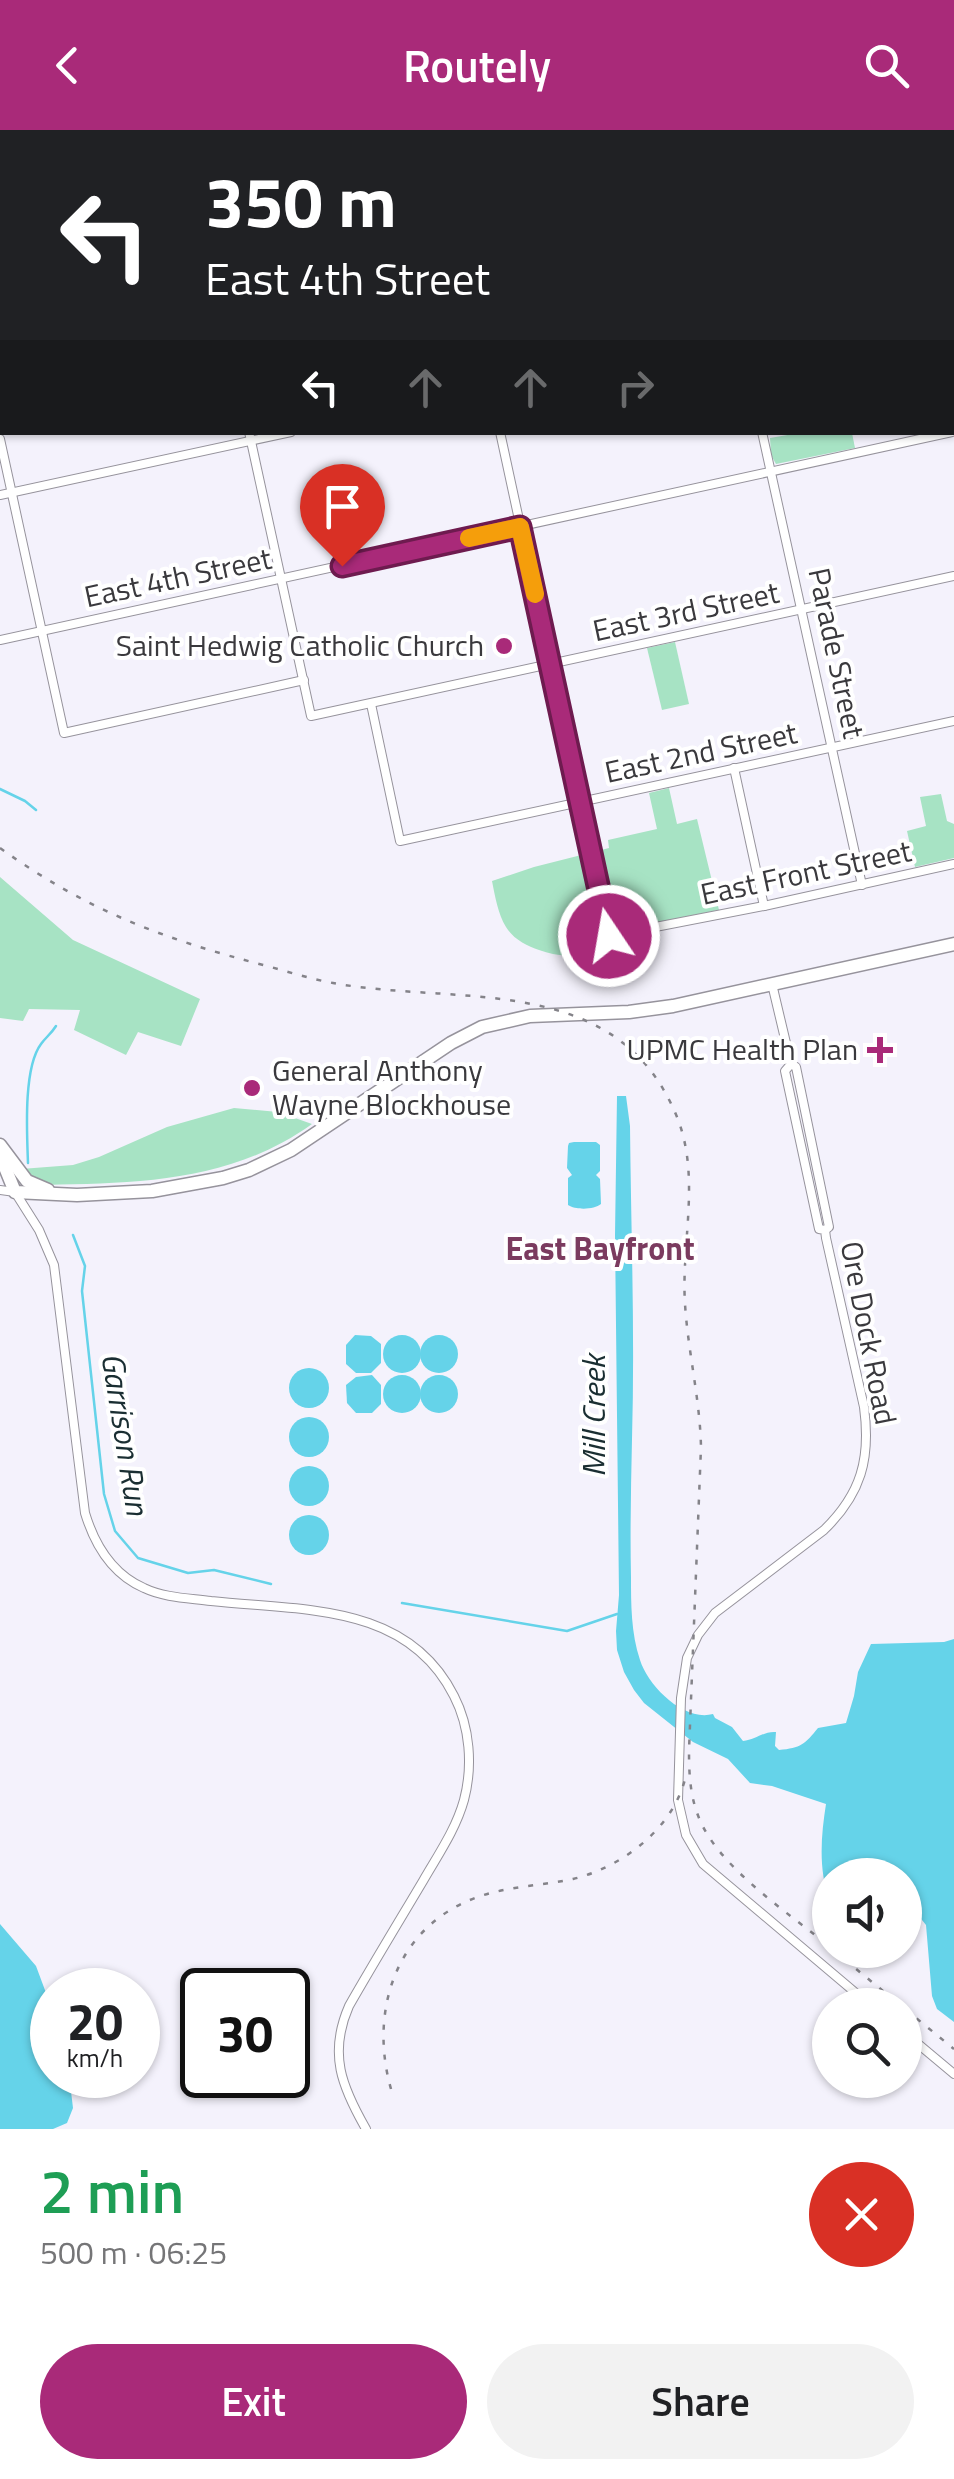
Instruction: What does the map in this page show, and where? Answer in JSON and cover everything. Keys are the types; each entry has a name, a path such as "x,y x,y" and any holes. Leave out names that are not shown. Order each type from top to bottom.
{"highway":[{"path":"0,1155 15,1192 65,1195 163,1190 196,1184 248,1170 311,1138 451,1043 498,1022 546,1014 650,1010 954,944"},
{"path":"0,1145 26,1180 65,1195"}],"street":[{"path":"501,435 580,802"},
{"name":"Parade Street","path":"763,435 862,884"},
{"name":"East 4th Street","path":"0,640 939,435"},
{"path":"0,438 12,492 64,733 304,680 250,437 12,492 0,495"},
{"name":"East 3rd Street","path":"304,680 310,716 954,576"},
{"name":"East 2nd Street","path":"371,704 400,841 954,721"},
{"path":"734,768 764,906"},
{"name":"East Front Street","path":"580,802 609,936 954,864"},
{"name":"Ore Dock Road","path":"772,984 791,1064 796,1067 830,1227 825,1230 864,1407 864,1468 838,1517 730,1600 704,1626 687,1658 682,1678 679,1809 698,1857 720,1880 850,1988"},
{"path":"0,1190 15,1192 39,1230 54,1266 83,1501 90,1530 105,1557 126,1578 162,1594 341,1614 372,1622 398,1635 425,1656 460,1710 469,1762 460,1810 441,1850 349,2006 341,2031 340,2074 366,2129"},
{"path":"922,2048 954,2074"}],"green space":[{"path":"852,435 855,448 776,464 770,438"},
{"path":"675,642 689,704 662,710 647,648"},
{"path":"669,788 677,824 697,819 719,910 602,933 589,948 574,955 539,950 512,935 501,916 492,881 609,848 608,840 657,829 649,793"},
{"path":"941,794 947,821 954,824 954,858 915,867 907,831 926,826 920,797"},
{"path":"0,877 73,940 200,999 181,1046 138,1032 126,1055 74,1030 80,1010 29,1009 23,1021 0,1018"},
{"path":"234,1108 278,1112 312,1124 249,1158 184,1176 46,1185 21,1169 73,1165 167,1127"}],"water":[{"path":"617,1096 626,1096 630,1126 633,1361 631,1598 640,1660 659,1691 690,1713 713,1714 732,1727 743,1741 776,1732 775,1746 779,1750 793,1748 818,1728 846,1723 858,1672 871,1644 954,1639 954,2022 937,2009 932,1996 926,1925 922,1920 922,1858 822,1858 826,1804 750,1783 728,1759 693,1742 644,1703 624,1672 616,1631 619,1595"},
{"path":"574,1142 600,1145 600,1171 596,1175 600,1179 601,1204 594,1207 568,1205 568,1178 572,1175 567,1168 568,1146"},
{"path":"355,1335 371,1336 381,1344 381,1363 371,1373 356,1373 346,1364 346,1345"},
{"path":"402,1335 415,1341 421,1354 415,1367 402,1373 389,1367 383,1354 389,1341"},
{"path":"439,1335 452,1341 458,1354 452,1367 439,1373 426,1367 420,1354 426,1341"},
{"path":"309,1368 323,1374 329,1388 323,1402 309,1408 295,1402 289,1388 295,1374"},
{"path":"372,1375 381,1385 381,1404 372,1413 356,1413 347,1403 346,1385 356,1377"},
{"path":"402,1375 415,1381 421,1394 415,1407 402,1413 389,1407 383,1394 389,1381"},
{"path":"439,1375 452,1381 458,1394 452,1407 439,1413 426,1407 420,1394 426,1381"},
{"path":"309,1417 323,1423 329,1437 323,1451 309,1457 295,1451 289,1437 295,1423"},
{"path":"309,1466 323,1472 329,1486 323,1500 309,1506 295,1500 289,1486 295,1472"},
{"path":"309,1515 323,1521 329,1535 323,1549 309,1555 295,1549 289,1535 295,1521"},
{"path":"0,1924 37,1968 30,1968 30,2098 72,2098 73,2108 67,2123 53,2129 0,2129"}],"waterway":[{"name":"Garrison Run","path":"0,789 36,810"},
{"name":"Garrison Run","path":"28,1163 31,1069 41,1044 56,1026"},
{"name":"Garrison Run","path":"73,1235 85,1266 82,1291 104,1494 115,1531 138,1558 188,1573 214,1570 271,1584"},
{"name":"Garrison Run","path":"402,1603 567,1631 617,1614"}],"railway":[{"path":"0,848 96,906 194,945 333,983 481,997 574,1016 615,1037 650,1070 677,1117 688,1163 685,1304 701,1447 689,1750 692,1793 699,1818 722,1854 757,1889 812,1933"},
{"path":"391,2089 385,2060 387,2003 407,1951 425,1930 475,1898 573,1879 628,1855 659,1828 680,1794 686,1775"},
{"path":"855,1968 879,1988"},
{"path":"922,2023 954,2049"}],"slow traffic":[{"path":"469,538 520,527 535,594"}],"place":[{"name":"Saint Hedwig Catholic Church","path":"504,646"},
{"name":"UPMC Health Plan","path":"880,1050"},
{"name":"General Anthony Wayne Blockhouse","path":"252,1088"}],"district":[{"name":"East Bayfront","path":"600,1249"}],"route":[{"path":"342,566 520,527 609,936"}],"water label":[{"name":"Mill Creek","path":"594,1416"}]}
